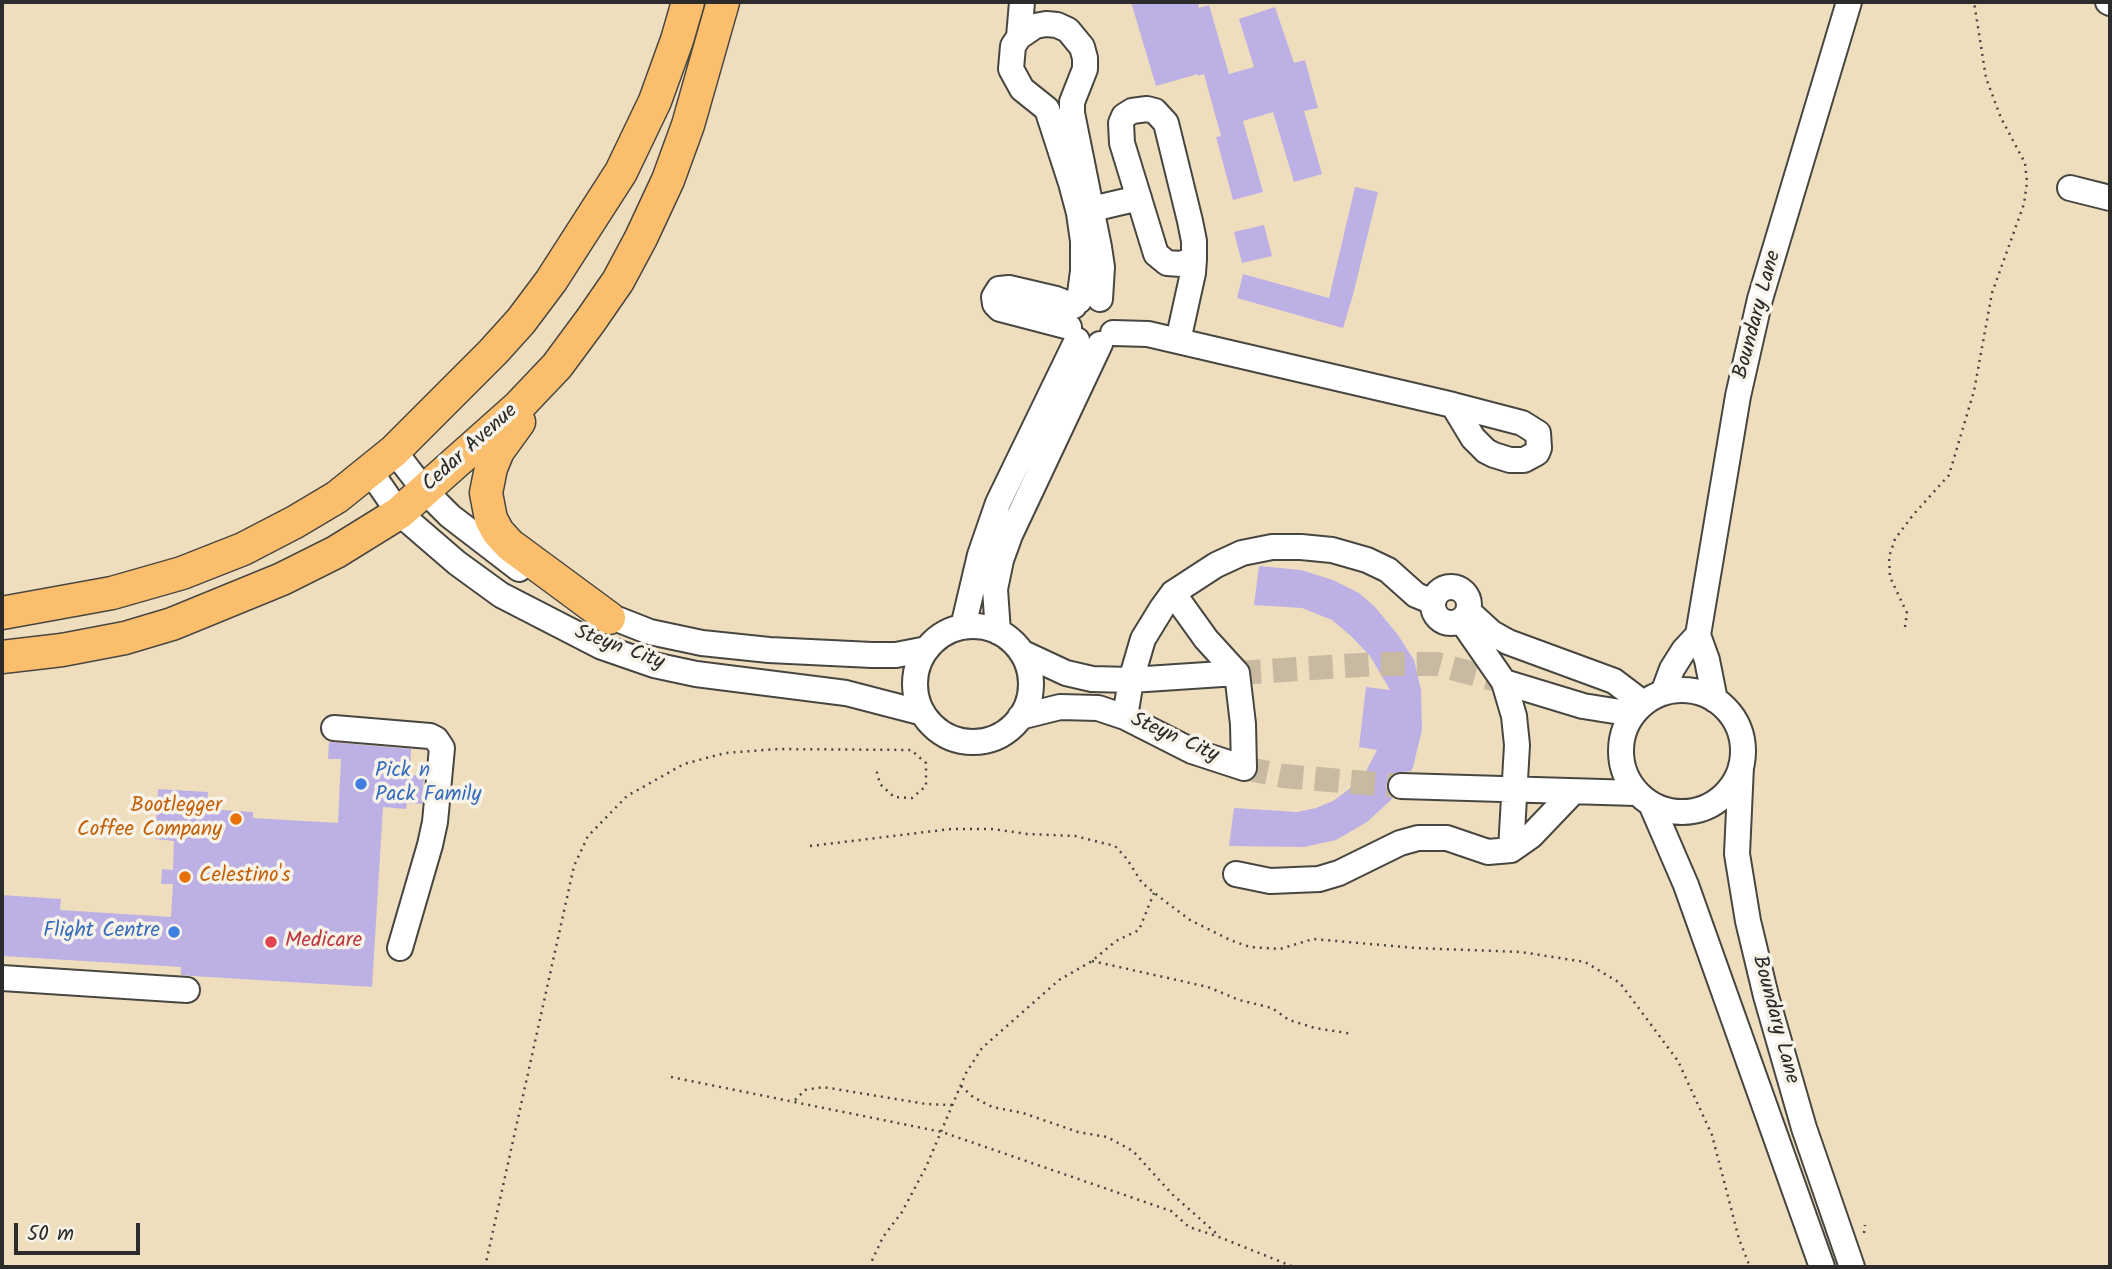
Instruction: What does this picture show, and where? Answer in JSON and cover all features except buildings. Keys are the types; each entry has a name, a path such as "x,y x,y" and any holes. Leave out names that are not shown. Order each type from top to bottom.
{"main road":[{"path":"2,613 112,593 181,573 243,549 296,522 337,496 382,461 493,352 551,281 621,172 655,101 688,2"},
{"name":"Cedar Avenue","path":"2,657 62,650 125,638 172,624 282,579 336,552 399,513 518,407 557,366 618,281 662,192 688,125 723,2"},
{"path":"557,366 498,452 488,481 487,504 498,532 510,545 609,618"}],"street":[{"path":"1022,2 1029,22"},
{"name":"Boundary Lane","path":"1715,700 1707,660 1698,635 1738,396 1760,299 1849,2"},
{"path":"998,632 995,589 1001,560 1091,321 1102,267 1072,113 1075,91 1085,69 1082,47 1068,30 1057,25 1029,22"},
{"path":"963,627 979,555 993,515 1091,321 1079,214 1047,109 1022,89 1011,69 1013,47 1029,22"},
{"path":"1178,341 1194,259 1190,220 1166,123 1162,116 1147,109 1132,111 1124,116 1121,122 1122,143 1156,254 1167,263 1181,264 1194,259"},
{"path":"1092,209 1139,198"},
{"path":"1091,321 1453,405"},
{"name":"Steyn City","path":"382,461 425,491 450,516 510,564 609,618 650,632 702,643 769,650 896,655 927,649"},
{"name":"Steyn City","path":"382,461 399,513 457,563 501,595 602,647 654,665 696,674 846,693 923,713"},
{"path":"1125,718 1131,680 1150,624 1172,593 1216,565 1242,553 1272,547 1332,550 1367,560 1388,570 1416,595 1433,602 1435,613 1443,621 1449,623 1464,615"},
{"path":"1172,593 1206,639 1237,673"},
{"path":"1464,615 1504,682 1514,716 1517,745 1511,850"},
{"path":"1464,615 1508,642 1615,681 1647,703"},
{"path":"981,626 1011,640 1021,652 1030,678 1027,705 1020,717 1007,731 990,740 971,742 952,738 936,728 923,713 917,698 915,681 919,664 927,649 943,635 963,627 981,626"},
{"name":"Boundary Lane","path":"1647,703 1684,650 1698,635"},
{"name":"Steyn City","path":"1020,717 1060,707 1098,708 1125,718 1192,751 1244,768 1243,724 1237,673 1131,680 1092,679 1066,673 1021,652"},
{"path":"1401,786 1573,792 1644,799 1669,811 1688,813 1706,808 1722,797 1734,783 1741,766 1743,747 1739,729 1729,713 1715,700 1690,690 1647,703 1583,706 1504,682"},
{"path":"1644,799 1625,775 1620,754 1623,733 1647,703"},
{"path":"334,728 430,736 436,738 442,748 435,822 400,948"},
{"name":"Boundary Lane","path":"1741,766 1737,854 1748,921 1766,996 1804,1128 1828,1204 1852,1267"},
{"path":"1237,874 1270,881 1319,878 1339,873 1418,838 1447,838 1488,852 1511,850 1531,836 1573,792"},
{"name":"Boundary Lane","path":"1644,799 1686,884 1822,1267"},
{"path":"2,978 187,990"}],"path":[{"path":"1905,627 1907,614 1890,577 1889,557 1895,539 1949,475 1974,391 1992,293 2024,204 2027,182 2025,163 2001,118 1986,78 1974,2"},
{"path":"485,1267 575,866 588,836 627,796 684,764 725,753 778,749 911,750 926,763 926,786 912,798 894,797 880,784 876,769"},
{"path":"810,846 951,829 992,829 1075,836 1115,846 1128,859 1142,883 1190,920 1250,947 1280,949 1313,939 1404,947 1521,951 1585,962 1620,983 1678,1061 1712,1135 1739,1239 1750,1267"},
{"path":"869,1267 883,1237 902,1212 926,1167 961,1086 982,1048 1059,980 1092,961 1116,941 1139,930 1154,892"},
{"path":"1092,961 1208,987 1239,1000 1272,1008 1289,1020 1353,1034"},
{"path":"671,1077 942,1132 1171,1211 1189,1227 1294,1267"},
{"path":"961,1086 973,1097 992,1107 1023,1113 1078,1132 1107,1137 1133,1151 1172,1195 1219,1237"},
{"path":"793,1102 805,1090 823,1087 926,1104 953,1105"}],"tunnel":[{"path":"1237,673 1375,664 1437,664 1504,682"},
{"path":"1244,768 1283,776 1401,786"}],"place":[{"name":"Pick n Pack Family","path":"361,784"},
{"name":"Bootlegger Coffee Company","path":"236,819"},
{"name":"Celestino's","path":"185,877"},
{"name":"Flight Centre","path":"174,932"},
{"name":"Medicare","path":"271,942"}]}
